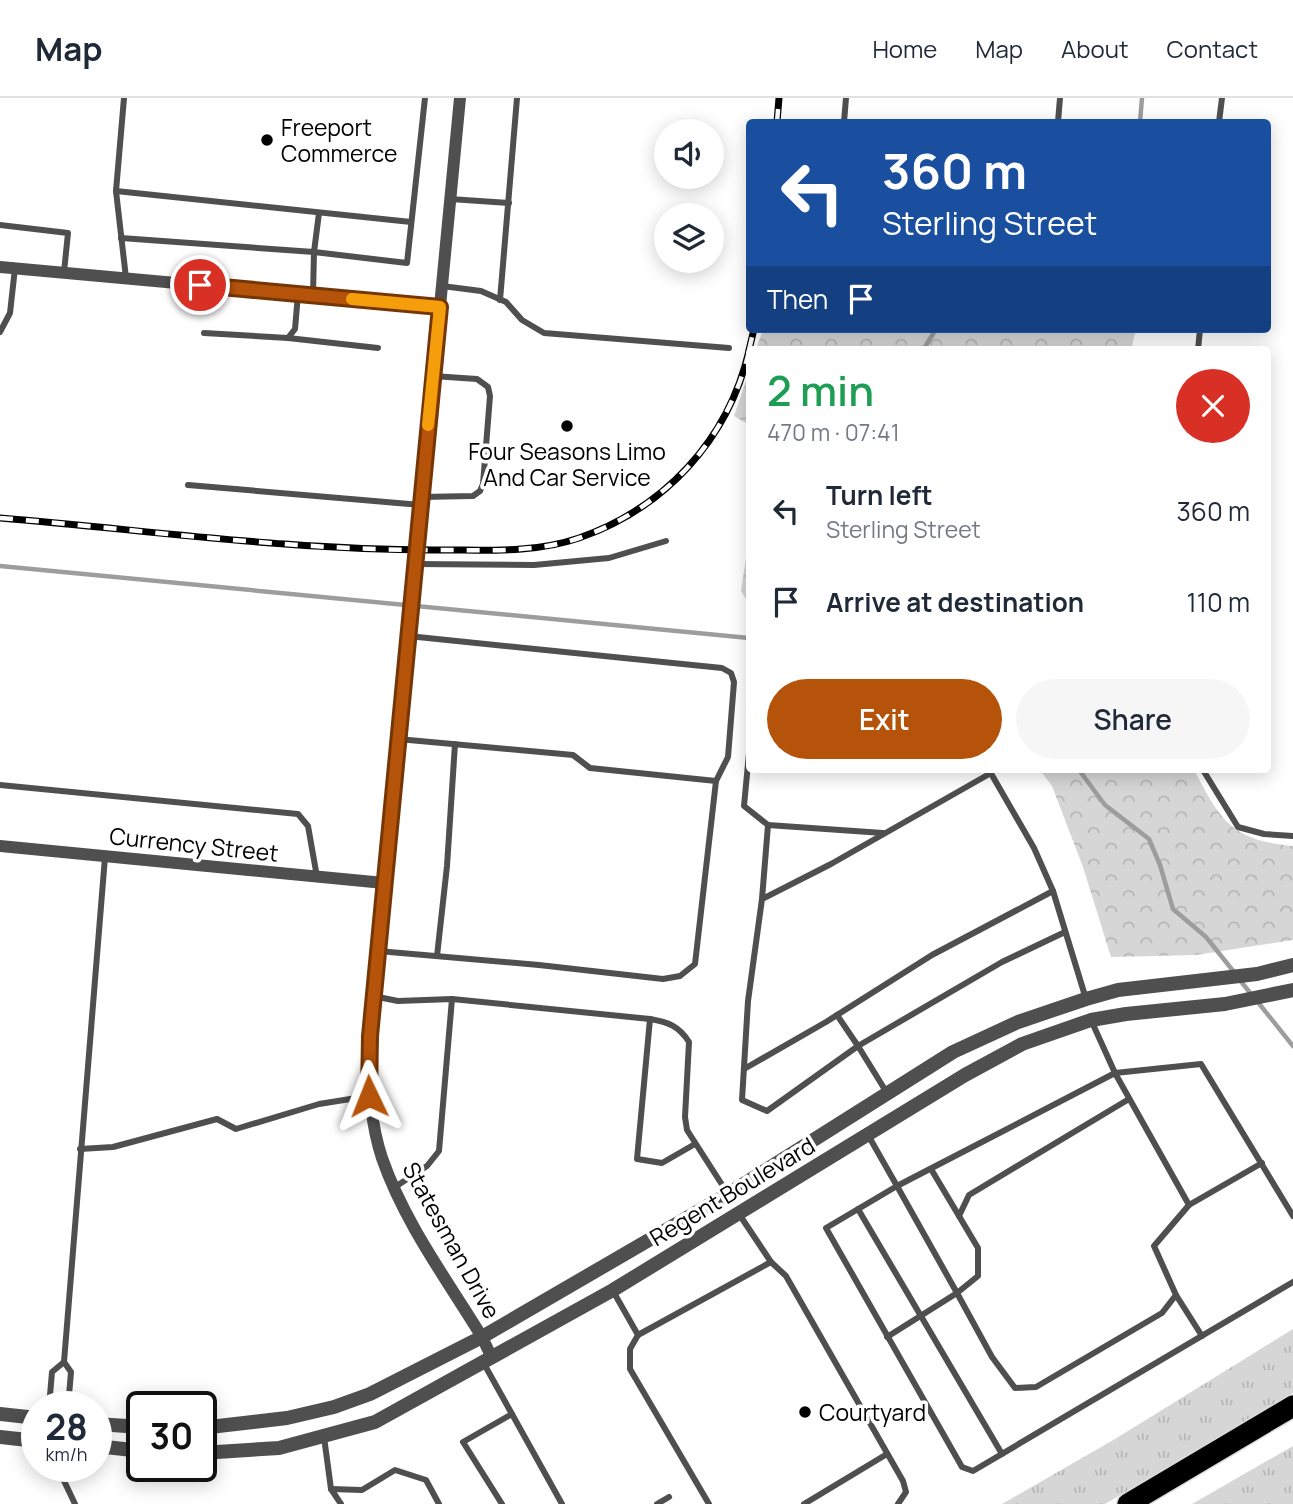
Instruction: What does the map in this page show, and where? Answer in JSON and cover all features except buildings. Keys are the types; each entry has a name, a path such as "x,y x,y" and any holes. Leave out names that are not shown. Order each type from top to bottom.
{"highway":[{"path":"1128,1504 1293,1406"}],"street":[{"name":"Statesman Drive","path":"460,98 368,1056 369,1096 382,1157 407,1214 482,1337 487,1360"},
{"path":"0,267 440,307"},
{"name":"Currency Street","path":"0,846 384,883"},
{"name":"Regent Boulevard","path":"217,1426 287,1418 334,1407 370,1394 482,1337 728,1194 953,1052 1018,1022 1118,990 1257,974 1293,965"},
{"name":"Regent Boulevard","path":"217,1452 279,1448 375,1422 613,1290 1022,1044 1091,1020 1225,1004 1293,990"},
{"path":"728,1194 739,1214"},
{"path":"0,1414 21,1416"},
{"path":"0,1437 21,1439"}],"lane":[{"path":"124,98 116,191 126,278"},
{"path":"121,238 314,252 407,263 425,98"},
{"path":"500,300 517,98"},
{"path":"844,119 846,98"},
{"path":"1058,119 1060,98"},
{"path":"1219,119 1222,98"},
{"path":"116,191 411,222"},
{"path":"450,199 509,203"},
{"path":"313,295 314,252 319,212"},
{"path":"0,225 68,233 64,272"},
{"path":"0,332 10,313 15,268"},
{"path":"442,286 481,291 506,302 522,320 544,333 729,348"},
{"path":"288,338 295,329 298,294"},
{"path":"204,333 288,338 378,348"},
{"path":"188,485 421,501 473,496 480,491 485,476 490,396 488,387 477,379 433,376"},
{"path":"414,569 534,565 609,558 666,541"},
{"path":"377,951 663,979 680,976 695,964 716,781 728,757 734,682 731,673 722,668 408,636"},
{"path":"398,739 573,755 590,768 716,781"},
{"path":"438,956 455,744"},
{"path":"747,773 744,806 768,825 885,833"},
{"path":"762,899 885,833 987,773"},
{"path":"991,773 1034,848 1053,891 1086,999"},
{"path":"1204,773 1238,827 1264,834 1293,836"},
{"path":"0,785 298,814 308,826 317,877"},
{"path":"768,825 762,899 748,1001 741,1100 767,1111 858,1046 1002,962 1065,932"},
{"path":"69,1391 71,1372 64,1362 105,856"},
{"path":"744,1069 932,956 1053,891"},
{"path":"373,996 398,1001 452,999 650,1020 674,1025 683,1032 689,1042 685,1117 687,1130 728,1194"},
{"path":"395,1187 427,1166 439,1151 452,999"},
{"path":"837,1015 887,1093"},
{"path":"650,1020 637,1159 662,1163 695,1144"},
{"path":"1091,1020 1115,1073 1189,1205"},
{"path":"1293,1216 1201,1064 1115,1073 897,1186 826,1228 962,1467 973,1471 1293,1282"},
{"path":"80,1149 113,1147 218,1119 236,1129 318,1104 369,1096"},
{"path":"959,1216 969,1195 1129,1099"},
{"path":"868,1135 992,1357 1015,1388 1036,1387 1162,1313 1176,1295"},
{"path":"1202,1336 1176,1295 1154,1246 1189,1205 1262,1163"},
{"path":"887,1337 957,1293 978,1276 978,1248 931,1169"},
{"path":"858,1209 1002,1454"},
{"path":"739,1214 771,1262 786,1276 902,1481 906,1492 898,1504"},
{"path":"709,1504 630,1369 630,1349 638,1335 771,1262"},
{"path":"613,1290 638,1335"},
{"path":"487,1360 512,1414 562,1504"},
{"path":"50,1391 52,1372 64,1362"},
{"path":"502,1504 463,1442 512,1414"},
{"path":"324,1437 331,1489 341,1504"},
{"path":"804,1504 887,1454"},
{"path":"331,1489 362,1490 395,1470 425,1480 439,1504"},
{"path":"65,1482 75,1504"},
{"path":"657,1504 669,1497"}],"green space":[{"path":"762,333 1135,333 1132,346 757,346"},
{"path":"746,381 746,423 734,416"},
{"path":"746,558 746,599 741,591"},
{"path":"1042,773 1196,773 1212,803 1230,825 1255,839 1293,846 1293,940 1196,955 1111,957 1083,867 1052,786"},
{"path":"1293,1329 1293,1393 1105,1504 1002,1504 1115,1439"},
{"path":"1293,1446 1293,1504 1192,1504"}],"waterway":[{"path":"1140,119 1142,98"},
{"path":"925,346 934,333"},
{"path":"0,566 746,638"},
{"path":"1081,773 1105,805 1149,839 1173,909 1206,937 1234,972"},
{"path":"1239,979 1251,994"},
{"path":"1257,1001 1293,1046"}],"railway":[{"path":"777,119 779,98"},
{"path":"750,346 753,333"},
{"path":"0,518 332,547 495,550 562,543 610,525 639,509 688,467 726,414 746,361"}],"slow traffic":[{"path":"352,299 440,307 428,425"}],"place":[{"name":"Freeport Commerce","path":"267,140"},
{"name":"Four Seasons Limo And Car Service","path":"567,426"},
{"name":"Courtyard","path":"805,1412"}],"route":[{"path":"200,285 440,307 368,1056 369,1096"}]}
